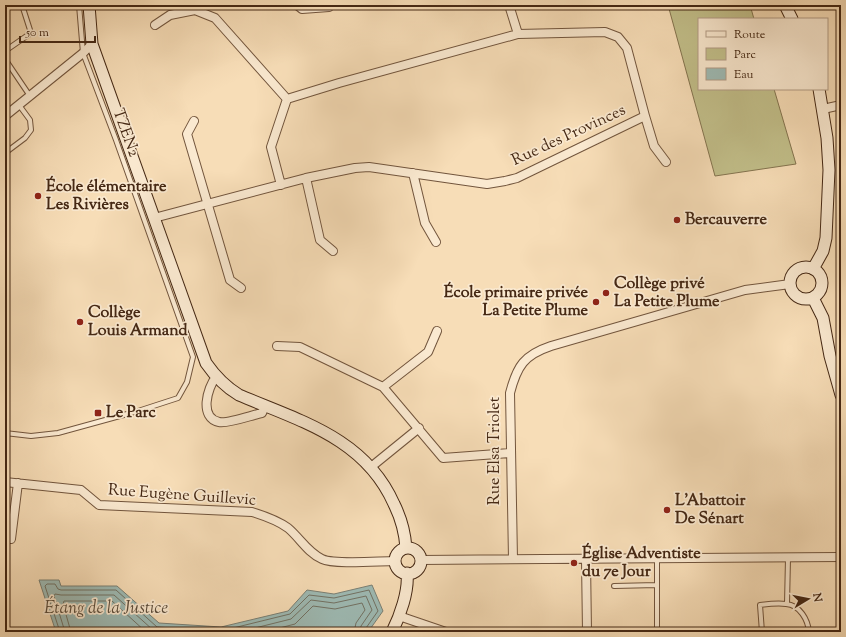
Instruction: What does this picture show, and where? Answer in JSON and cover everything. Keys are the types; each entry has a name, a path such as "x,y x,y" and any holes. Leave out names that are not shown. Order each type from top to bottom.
{"street":[{"path":"89,5 92,44 206,362 216,377 238,395 322,431 336,438 354,451 371,467 382,481 400,516 406,548"},
{"path":"297,5 302,9 329,7"},
{"path":"509,5 518,34"},
{"path":"784,5 791,18"},
{"path":"154,26 170,15 195,10 215,18 287,99 271,146 281,185"},
{"name":"Rue des Provinces","path":"154,218 306,178 355,168 369,167 487,184 504,182 517,178 645,116 627,48 618,37 605,32 518,34 287,99"},
{"path":"5,116 92,44"},
{"path":"813,269 823,251 827,228 828,155 823,109 819,90"},
{"path":"823,109 841,105"},
{"path":"645,116 654,146 666,162"},
{"path":"194,121 187,134 230,280 240,288"},
{"path":"413,173 425,223 436,242"},
{"path":"306,178 320,240 333,251"},
{"path":"803,267 813,269 818,272 822,281 820,291 813,298 803,299 798,297 791,289 790,284 793,273 803,267"},
{"name":"Rue Elsa Triolet","path":"513,560 510,393 514,377 520,366 529,356 536,351 745,290 790,284"},
{"path":"813,298 823,318 830,356 841,395"},
{"path":"383,387 428,352 437,331"},
{"path":"277,346 300,347 383,387 443,458 510,453"},
{"path":"216,377 211,383 206,401 208,413 214,420 220,422 235,420 262,412 265,406"},
{"path":"371,467 419,428"},
{"name":"Rue Eugène Guillevic","path":"5,482 81,490 99,505 252,512 266,516 288,528 311,552 323,560 339,562 395,561"},
{"path":"12,539 18,483"},
{"path":"406,548 417,552 420,560 420,564 415,571 407,573 400,571 395,561 399,551 406,548"},
{"path":"420,560 841,557"},
{"path":"586,560 587,632"},
{"path":"392,632 399,616 407,584 407,573"},
{"path":"399,616 446,632"}],"lane":[{"path":"5,51 31,33 22,5"},
{"name":"TZEN2","path":"79,5 83,53 116,140 193,357"},
{"path":"5,59 30,96"},
{"path":"5,153 25,138 32,130 30,120 19,105"},
{"path":"5,433 31,436 58,433 138,411 178,398 187,382 193,357 206,362"},
{"path":"787,604 788,558"},
{"path":"657,559 657,632"},
{"path":"614,586 657,585"},
{"path":"762,632 760,605 787,604 796,608 806,618 809,632"}],"green space":[{"path":"668,5 750,5 754,18 698,18 698,90 774,90 796,164 715,176"}],"water":[{"name":"Étang de la Justice","path":"39,580 59,580 61,586 117,586 159,623 221,627 288,611 307,590 334,594 372,585 383,611 368,632 56,632"}],"place":[{"name":"École élémentaire Les Rivières","path":"38,196"},
{"name":"Bercauverre","path":"677,220"},
{"name":"Collège privé La Petite Plume","path":"606,293"},
{"name":"École primaire privée La Petite Plume","path":"596,302"},
{"name":"Collège Louis Armand","path":"80,322"},
{"name":"Le Parc","path":"98,413"},
{"name":"L’Abattoir De Sénart","path":"667,510"},
{"name":"Église Adventiste du 7e Jour","path":"574,563"}]}
